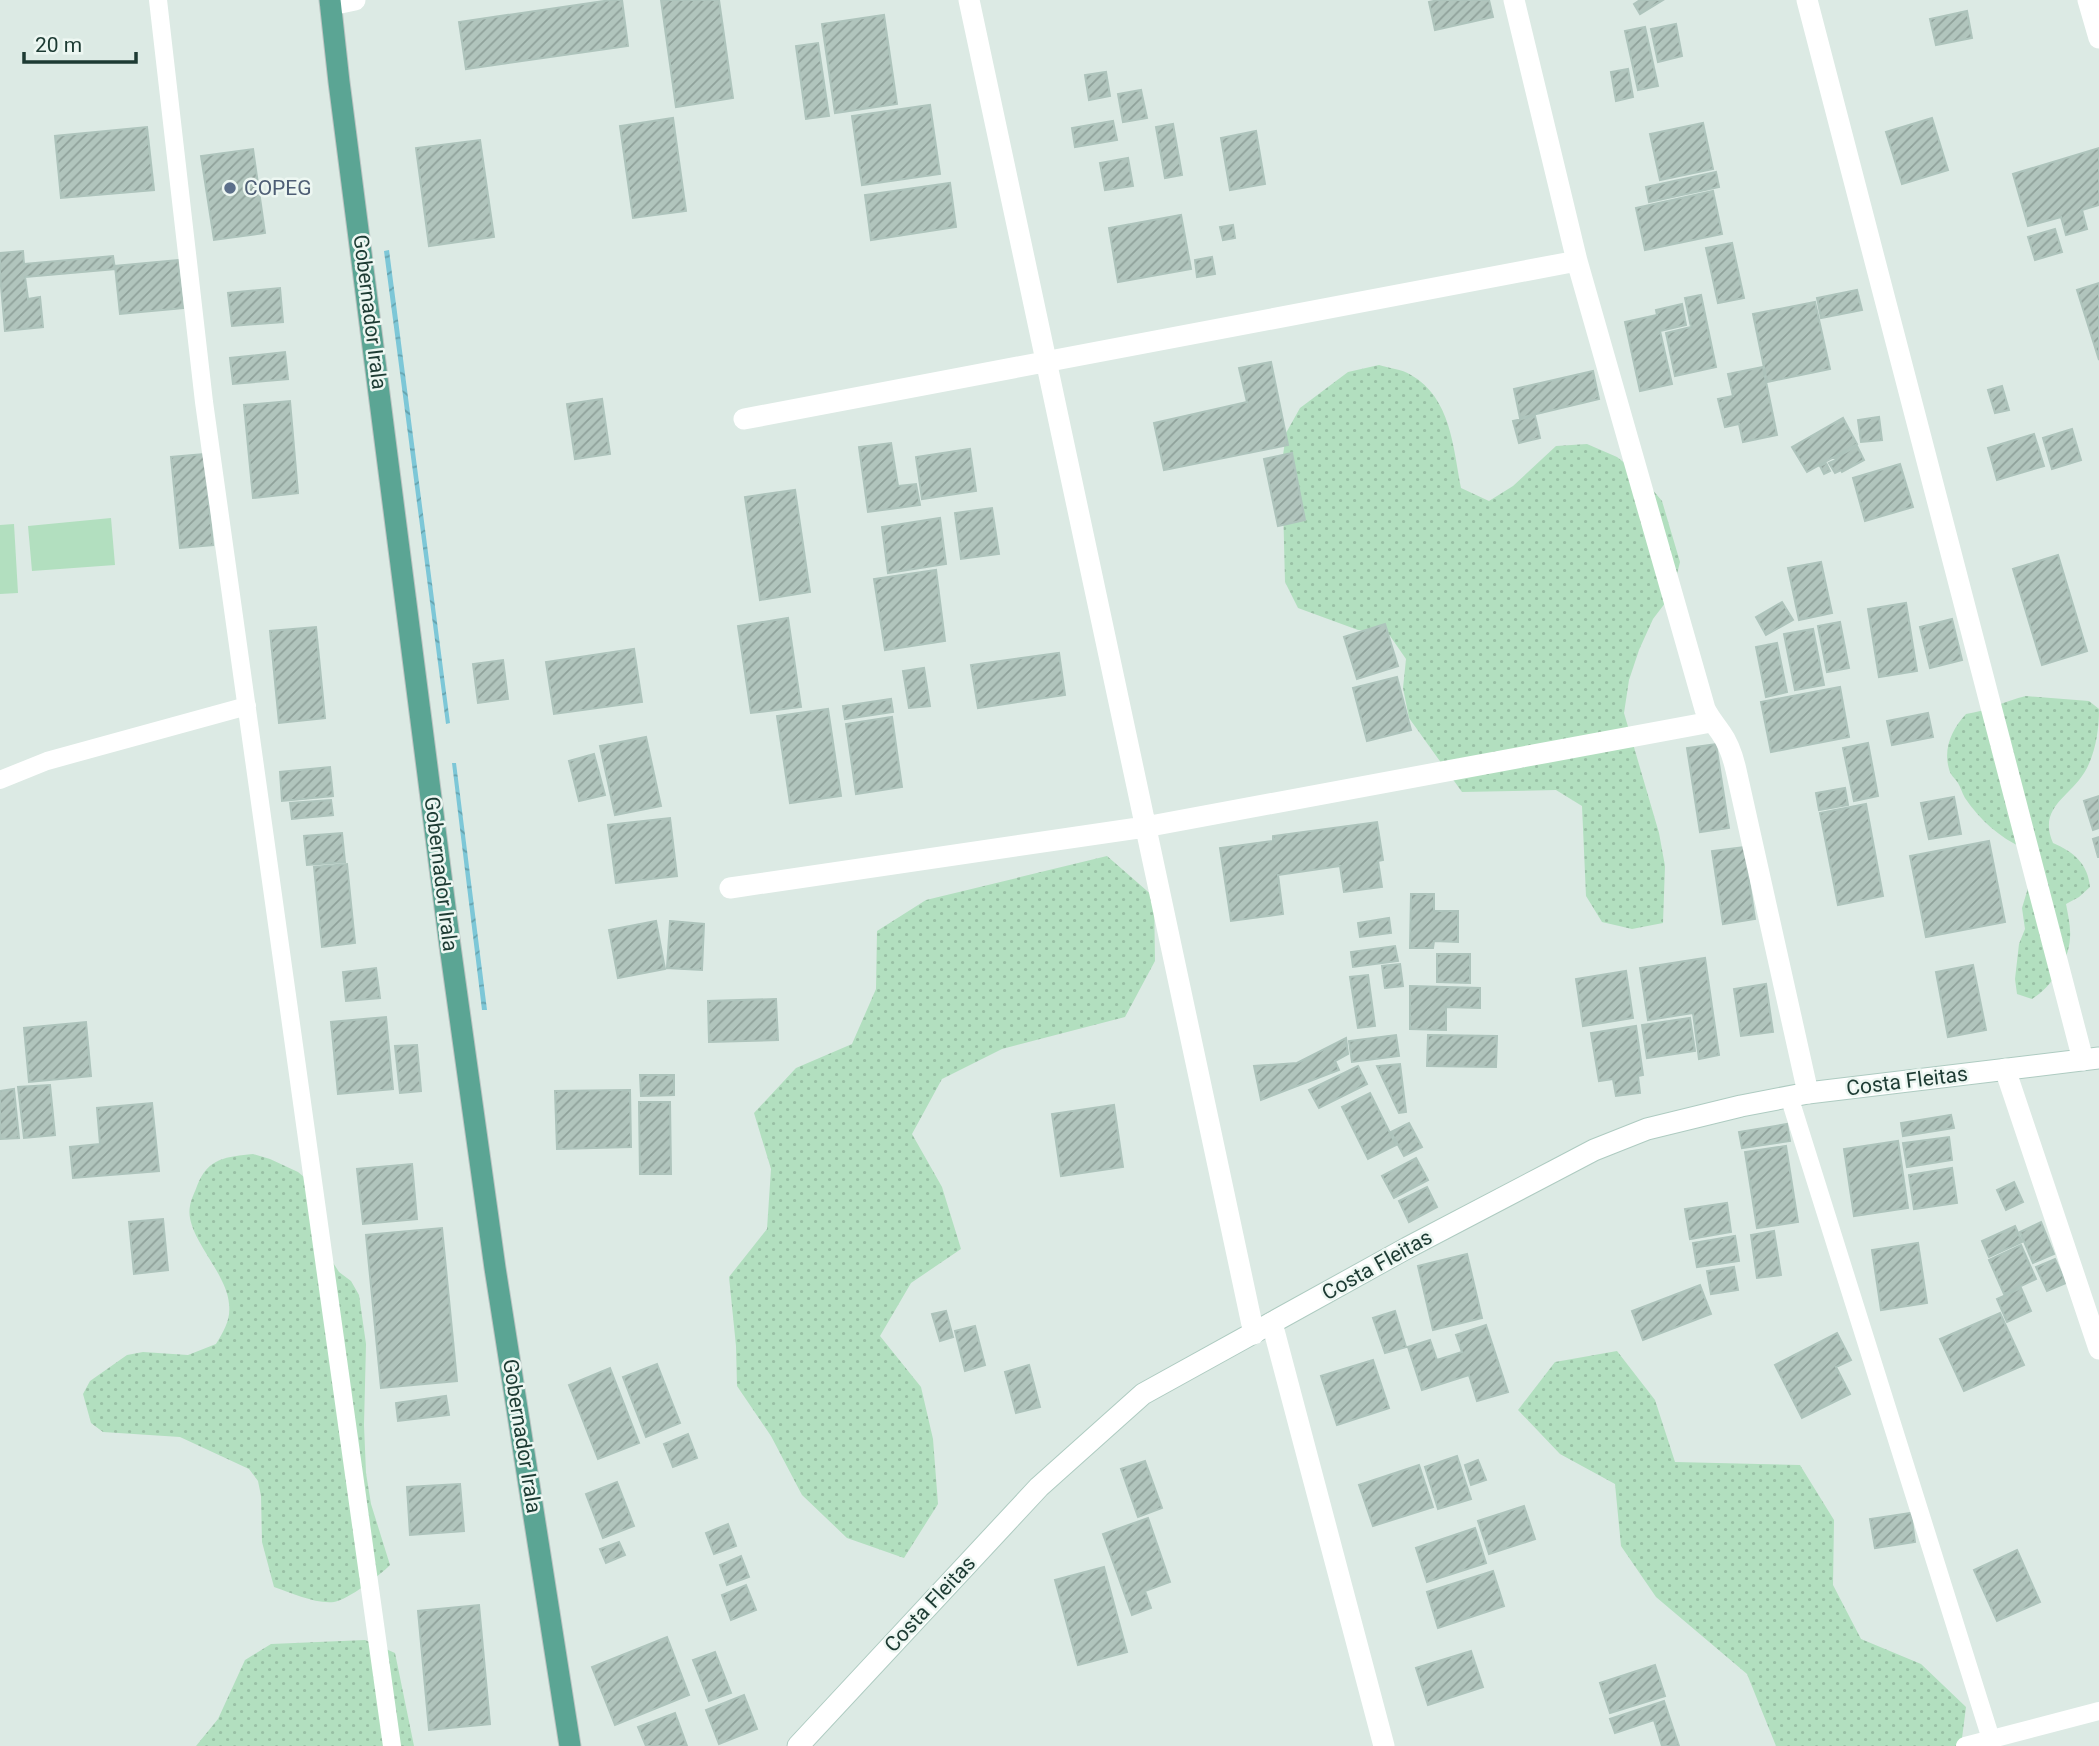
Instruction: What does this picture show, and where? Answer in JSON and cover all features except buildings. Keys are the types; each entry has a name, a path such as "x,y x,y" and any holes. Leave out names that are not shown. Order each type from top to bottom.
{"main road":[{"name":"Gobernador Irala","path":"331,2 339,82 454,973 495,1268 570,1746"}],"street":[{"path":"331,2 355,0"},
{"path":"969,0 1145,827 1263,1329 1384,1746"},
{"path":"1514,0 1577,261 1705,709 1730,749 1736,770 1799,1095"},
{"path":"1807,0 2091,1059"},
{"path":"2088,0 2099,38"},
{"path":"744,419 1577,261"},
{"path":"730,888 1145,827 1711,722"},
{"name":"Costa Fleitas","path":"798,1746 1048,1479 1143,1394 1407,1248 1594,1150 1647,1129 1799,1095 2091,1059"},
{"path":"2005,1069 2099,1349"}],"lane":[{"path":"158,0 204,402 392,1746"},
{"path":"0,780 47,761 247,706"},
{"path":"1799,1095 1991,1739"},
{"path":"1965,1746 2099,1711"}],"green space":[{"path":"1379,365 1411,375 1435,397 1448,425 1461,488 1489,501 1513,486 1556,446 1587,444 1617,457 1641,476 1662,501 1680,562 1672,594 1653,619 1639,650 1629,680 1624,713 1659,833 1665,866 1663,923 1632,929 1602,922 1586,896 1582,806 1556,790 1462,792 1409,718 1403,688 1406,659 1388,633 1358,630 1298,608 1285,582 1282,463 1286,433 1300,408 1348,372"},
{"path":"111,518 115,565 32,571 28,526"},
{"path":"14,524 18,593 0,594 0,525"},
{"path":"2026,696 2089,701 2099,709 2096,739 2087,768 2058,803 2049,820 2053,843 2079,860 2090,887 2066,904 2070,934 2066,956 2052,980 2032,999 2017,994 2015,979 2019,944 2025,929 2022,908 2031,878 2023,848 1983,820 1964,796 1947,761 1953,732 1966,714"},
{"path":"1107,856 1154,897 1155,961 1125,1017 1002,1049 942,1079 912,1134 942,1187 961,1249 911,1283 880,1336 921,1387 933,1439 938,1504 904,1558 847,1538 802,1495 771,1436 737,1386 729,1277 767,1229 771,1169 754,1113 796,1068 852,1044 876,989 877,931 926,900"},
{"path":"253,1154 298,1172 310,1182 330,1258 339,1272 351,1281 359,1295 366,1344 366,1473 371,1504 390,1565 355,1592 334,1602 311,1600 274,1587 262,1542 258,1481 249,1469 180,1437 103,1432 91,1423 83,1394 90,1381 127,1355 143,1352 188,1355 216,1344 228,1320 227,1292 193,1229 191,1203 201,1176 213,1164 227,1158"},
{"path":"1617,1351 1655,1400 1675,1462 1800,1465 1834,1520 1833,1585 1861,1639 1921,1664 1966,1707 1961,1746 1776,1746 1747,1674 1656,1597 1621,1546 1615,1484 1560,1454 1518,1410 1555,1362"},
{"path":"365,1640 395,1653 414,1746 196,1746 218,1719 245,1660 271,1644"}],"water":[{"path":"389,250 450,723 446,724 384,251"},
{"path":"452,763 456,763 487,1010 482,1010"}],"place":[{"name":"COPEG","path":"230,188"}]}
